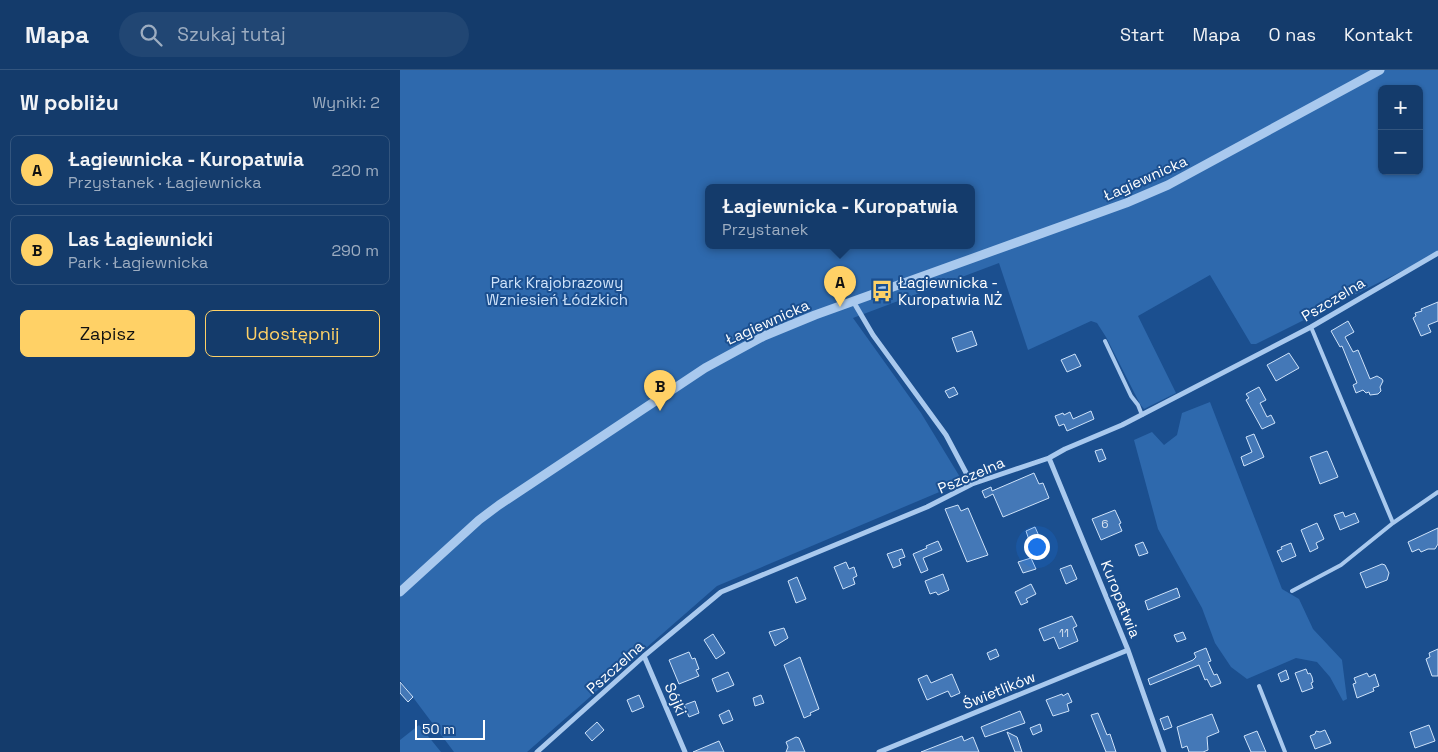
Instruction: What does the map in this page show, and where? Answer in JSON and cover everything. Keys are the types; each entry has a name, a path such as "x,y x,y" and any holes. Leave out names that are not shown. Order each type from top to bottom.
{"street":[{"name":"Łagiewnicka","path":"400,592 479,520 499,505 705,368 771,333 1168,185 1380,70"},
{"name":"Pszczelna","path":"538,752 644,656 720,592 927,507 972,484 1049,458 1065,449 1122,425 1311,327 1438,253"},
{"path":"853,302 873,335 946,435 972,484"},
{"name":"Kuropatwia","path":"1049,458 1128,650 1164,752"},
{"name":"Świetlików","path":"879,752 1128,650"},
{"name":"Sójki","path":"644,656 686,752"}],"lane":[{"path":"1311,327 1393,523"},
{"path":"1104,341 1142,415"},
{"path":"1292,591 1341,565 1393,523 1438,492"},
{"path":"1259,686 1285,752"}],"green space":[{"name":"Park Krajobrazowy Wzniesień Łódzkich","path":"400,70 1438,70 1438,253 1256,344 1251,344 1210,275 1138,316 1176,393 1144,409 1097,323 1091,321 1028,350 999,263 853,318 921,413 963,482 717,586 527,752 454,752 400,680"},
{"path":"1210,402 1282,589 1299,599 1313,629 1342,660 1347,699 1343,701 1330,677 1317,662 1296,658 1247,679 1231,667 1215,643 1202,608 1158,529 1134,440 1152,432 1164,445 1177,435 1182,413"},
{"path":"419,725 441,752 400,752 400,740"}],"building":[{"path":"1438,302 1438,321 1428,325 1431,332 1421,336 1413,318 1416,316 1415,313"},
{"path":"1348,321 1354,332 1345,337 1353,352 1358,350 1370,379 1377,376 1383,381 1380,387 1381,391 1378,394 1370,395 1369,392 1366,393 1363,390 1356,393 1353,385 1357,383 1342,346 1340,347 1331,331"},
{"path":"972,331 977,345 957,352 952,338"},
{"path":"1289,353 1299,368 1276,381 1267,365"},
{"path":"1075,354 1081,366 1067,372 1061,360"},
{"path":"954,387 958,394 949,398 945,391"},
{"path":"1259,387 1266,400 1260,403 1267,417 1271,415 1275,423 1262,429 1246,400 1249,398 1246,394"},
{"path":"1091,411 1094,419 1067,431 1064,424 1059,426 1055,416 1070,412 1073,419"},
{"path":"1254,434 1264,457 1244,466 1241,457 1252,452 1246,437"},
{"path":"1102,449 1106,459 1099,462 1095,451"},
{"path":"1327,451 1338,477 1320,484 1310,457"},
{"path":"1034,473 1039,484 1043,483 1049,498 1003,517 993,494 985,498 982,491 991,487 992,491"},
{"path":"958,505 961,511 968,508 988,555 967,562 945,509"},
{"path":"1115,510 1121,523 1119,524 1122,531 1101,540 1092,519"},
{"path":"1343,512 1345,517 1355,513 1359,522 1340,530 1334,515"},
{"path":"1317,523 1324,539 1316,543 1318,548 1310,552 1301,530"},
{"path":"1035,527 1039,536 1029,540 1026,531"},
{"path":"1438,528 1438,544 1435,549 1421,552 1419,549 1412,552 1408,542"},
{"path":"938,541 942,550 923,558 928,570 921,573 913,554"},
{"path":"1143,542 1148,553 1139,556 1135,545"},
{"path":"1291,543 1296,556 1282,562 1277,551"},
{"path":"902,549 905,557 899,559 901,565 893,568 887,554"},
{"path":"1031,558 1036,569 1023,573 1018,562"},
{"path":"846,562 849,569 854,567 857,576 853,578 855,584 843,589 834,567"},
{"path":"1382,564 1385,565 1389,573 1387,580 1366,588 1360,573"},
{"path":"1071,565 1077,579 1066,584 1060,569"},
{"path":"943,574 949,590 938,595 936,592 930,594 925,581"},
{"path":"797,577 806,599 796,603 788,581"},
{"path":"1031,584 1036,594 1026,599 1028,602 1021,605 1015,592"},
{"path":"1177,588 1180,597 1148,610 1145,601"},
{"path":"1072,616 1077,626 1073,628 1078,641 1059,649 1054,637 1044,641 1039,629"},
{"path":"784,628 788,638 775,646 769,632"},
{"path":"1183,632 1186,639 1177,642 1174,635"},
{"path":"713,634 725,653 716,659 704,640"},
{"path":"1206,648 1211,661 1208,662 1214,675 1217,674 1221,683 1211,687 1207,679 1205,680 1199,665 1150,685 1148,679 1193,660 1196,657 1194,653"},
{"path":"996,649 999,656 990,660 987,653"},
{"path":"1438,649 1438,676 1432,676 1426,659 1430,657 1429,653"},
{"path":"689,652 692,659 695,658 699,669 696,670 699,676 679,684 669,660"},
{"path":"800,657 819,709 804,718 784,665"},
{"path":"1306,669 1312,677 1313,682 1311,683 1313,688 1302,692 1295,673"},
{"path":"1286,670 1289,679 1281,682 1278,674"},
{"path":"728,672 734,685 717,692 712,679"},
{"path":"1367,673 1369,677 1375,674 1379,686 1373,688 1374,691 1357,698 1353,684 1356,683 1354,678"},
{"path":"952,674 960,693 951,697 948,691 927,700 918,679 927,675 931,683"},
{"path":"400,682 413,697 408,702 400,693"},
{"path":"1068,693 1072,702 1067,704 1069,711 1053,716 1046,700"},
{"path":"639,695 644,707 632,712 627,700"},
{"path":"761,695 764,703 755,706 753,698"},
{"path":"695,701 699,713 689,717 684,705"},
{"path":"729,710 733,720 723,724 719,715"},
{"path":"1020,711 1025,723 985,737 981,727"},
{"path":"1098,713 1107,735 1110,734 1116,752 1106,752 1091,715"},
{"path":"1212,714 1219,732 1207,737 1208,750 1189,752 1187,746 1182,748 1177,727"},
{"path":"1168,716 1172,727 1164,730 1160,719"},
{"path":"597,722 604,730 592,741 585,733"},
{"path":"1040,724 1042,731 1033,735 1030,728"},
{"path":"1429,725 1435,741 1415,748 1410,732"},
{"path":"1325,730 1331,743 1315,749 1310,736 1315,734 1316,731"},
{"path":"1257,731 1266,752 1251,752 1244,736"},
{"path":"1007,732 1017,737 1022,752 1015,752"},
{"path":"962,736 964,741 973,737 979,752 921,752"},
{"path":"796,737 799,738 805,752 786,752 788,747 786,742"},
{"path":"719,741 724,752 693,752"}],"place":[{"name":"Łagiewnicka - Kuropatwia NŻ","path":"882,291"},
{"name":"Łagiewnicka - Kuropatwia","path":"840,307"},
{"name":"Las Łagiewnicki","path":"660,411"}]}
